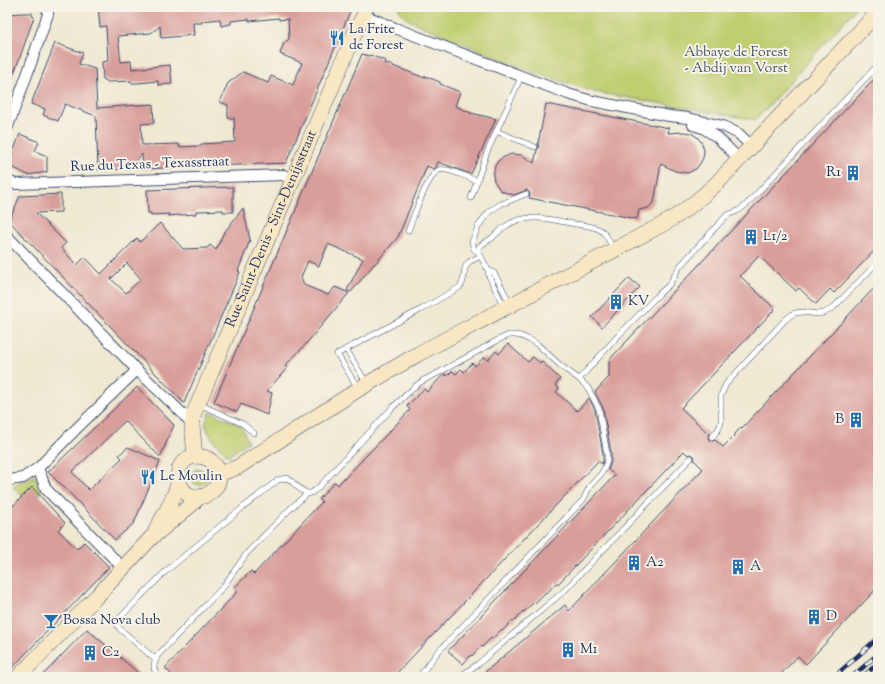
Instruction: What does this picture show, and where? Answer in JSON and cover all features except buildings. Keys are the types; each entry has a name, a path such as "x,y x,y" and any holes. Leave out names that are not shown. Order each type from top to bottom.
{"main road":[{"name":"Rue Saint-Denis - Sint-Denijsstraat","path":"195,456 192,425 194,413 269,239 357,28 366,11"},
{"path":"218,474 238,467 363,387 418,354 667,222 683,212 717,183 878,12"},
{"path":"151,538 170,505 178,481 178,473 181,465 187,459 195,456 203,456 210,460 216,466 219,479 214,490 210,494 199,497 190,495 183,490 178,481"},
{"path":"18,677 151,538 199,497"}],"street":[{"path":"7,129 48,14 47,7"},
{"path":"366,11 395,28 568,94 580,98 723,126 739,134 751,146"},
{"path":"669,116 703,128 717,137 739,159"},
{"name":"Rue du Texas - Texasstraat","path":"7,181 16,184 283,175 293,179"},
{"path":"7,236 182,413 192,425"},
{"path":"7,478 10,480 23,478 38,468 76,429 138,370"},
{"path":"38,468 46,489 123,568"}],"lane":[{"path":"579,379 669,285 680,266 722,220 727,215 738,211 747,204 878,65"},
{"path":"470,198 487,152 521,77"},
{"path":"496,131 535,147"},
{"path":"408,231 424,190 432,176 438,170 449,170 477,181"},
{"path":"480,255 474,250 472,242 478,227 484,218 491,210 501,204 526,194"},
{"path":"508,306 489,276 488,270 480,255 479,247 507,225 518,220 542,218 597,228 604,233 614,250"},
{"path":"363,387 337,354 412,315 460,287 464,282 464,270 466,266 469,262 480,255"},
{"path":"712,437 718,430 721,423 721,395 726,384 785,320 794,313 803,312 817,314 824,313 833,308 878,262"},
{"path":"159,677 155,673 154,668 158,655 223,587 247,553 291,508 307,494 317,489 393,407 424,380 500,339 509,335 521,336 536,344 588,388 598,409 607,461 601,474 590,486 583,500 459,630 419,677"},
{"path":"346,349 363,387"},
{"path":"198,404 243,424 254,433"},
{"path":"459,677 478,664 564,591 691,458"},
{"path":"156,660 120,629 117,625 118,620 166,572 278,480 286,478 291,480 307,494"}],"green space":[{"name":"Abbaye de Forest - Abdij van Vorst","path":"398,7 857,7 756,120 594,92 526,70 422,26 405,17"},
{"path":"210,412 240,425 248,442 229,455 226,454 214,440 205,424"},
{"path":"196,469 202,469 207,474 205,483 202,485 196,485 191,480 191,474"},
{"path":"34,476 36,477 42,490 39,495 32,488 23,497 13,487 15,484"}],"railway":[{"path":"834,677 878,638"},
{"path":"852,677 878,654"},
{"path":"863,677 878,663"}],"place":[{"name":"La Frite de Forest","path":"337,38"},
{"name":"R1","path":"853,173"},
{"name":"L1/2","path":"751,237"},
{"name":"KV","path":"616,302"},
{"name":"B","path":"856,420"},
{"name":"Le Moulin","path":"148,477"},
{"name":"A2","path":"634,563"},
{"name":"A","path":"738,567"},
{"name":"D","path":"814,617"},
{"name":"Bossa Nova club","path":"51,621"},
{"name":"M1","path":"568,650"},
{"name":"C2","path":"90,653"}]}
